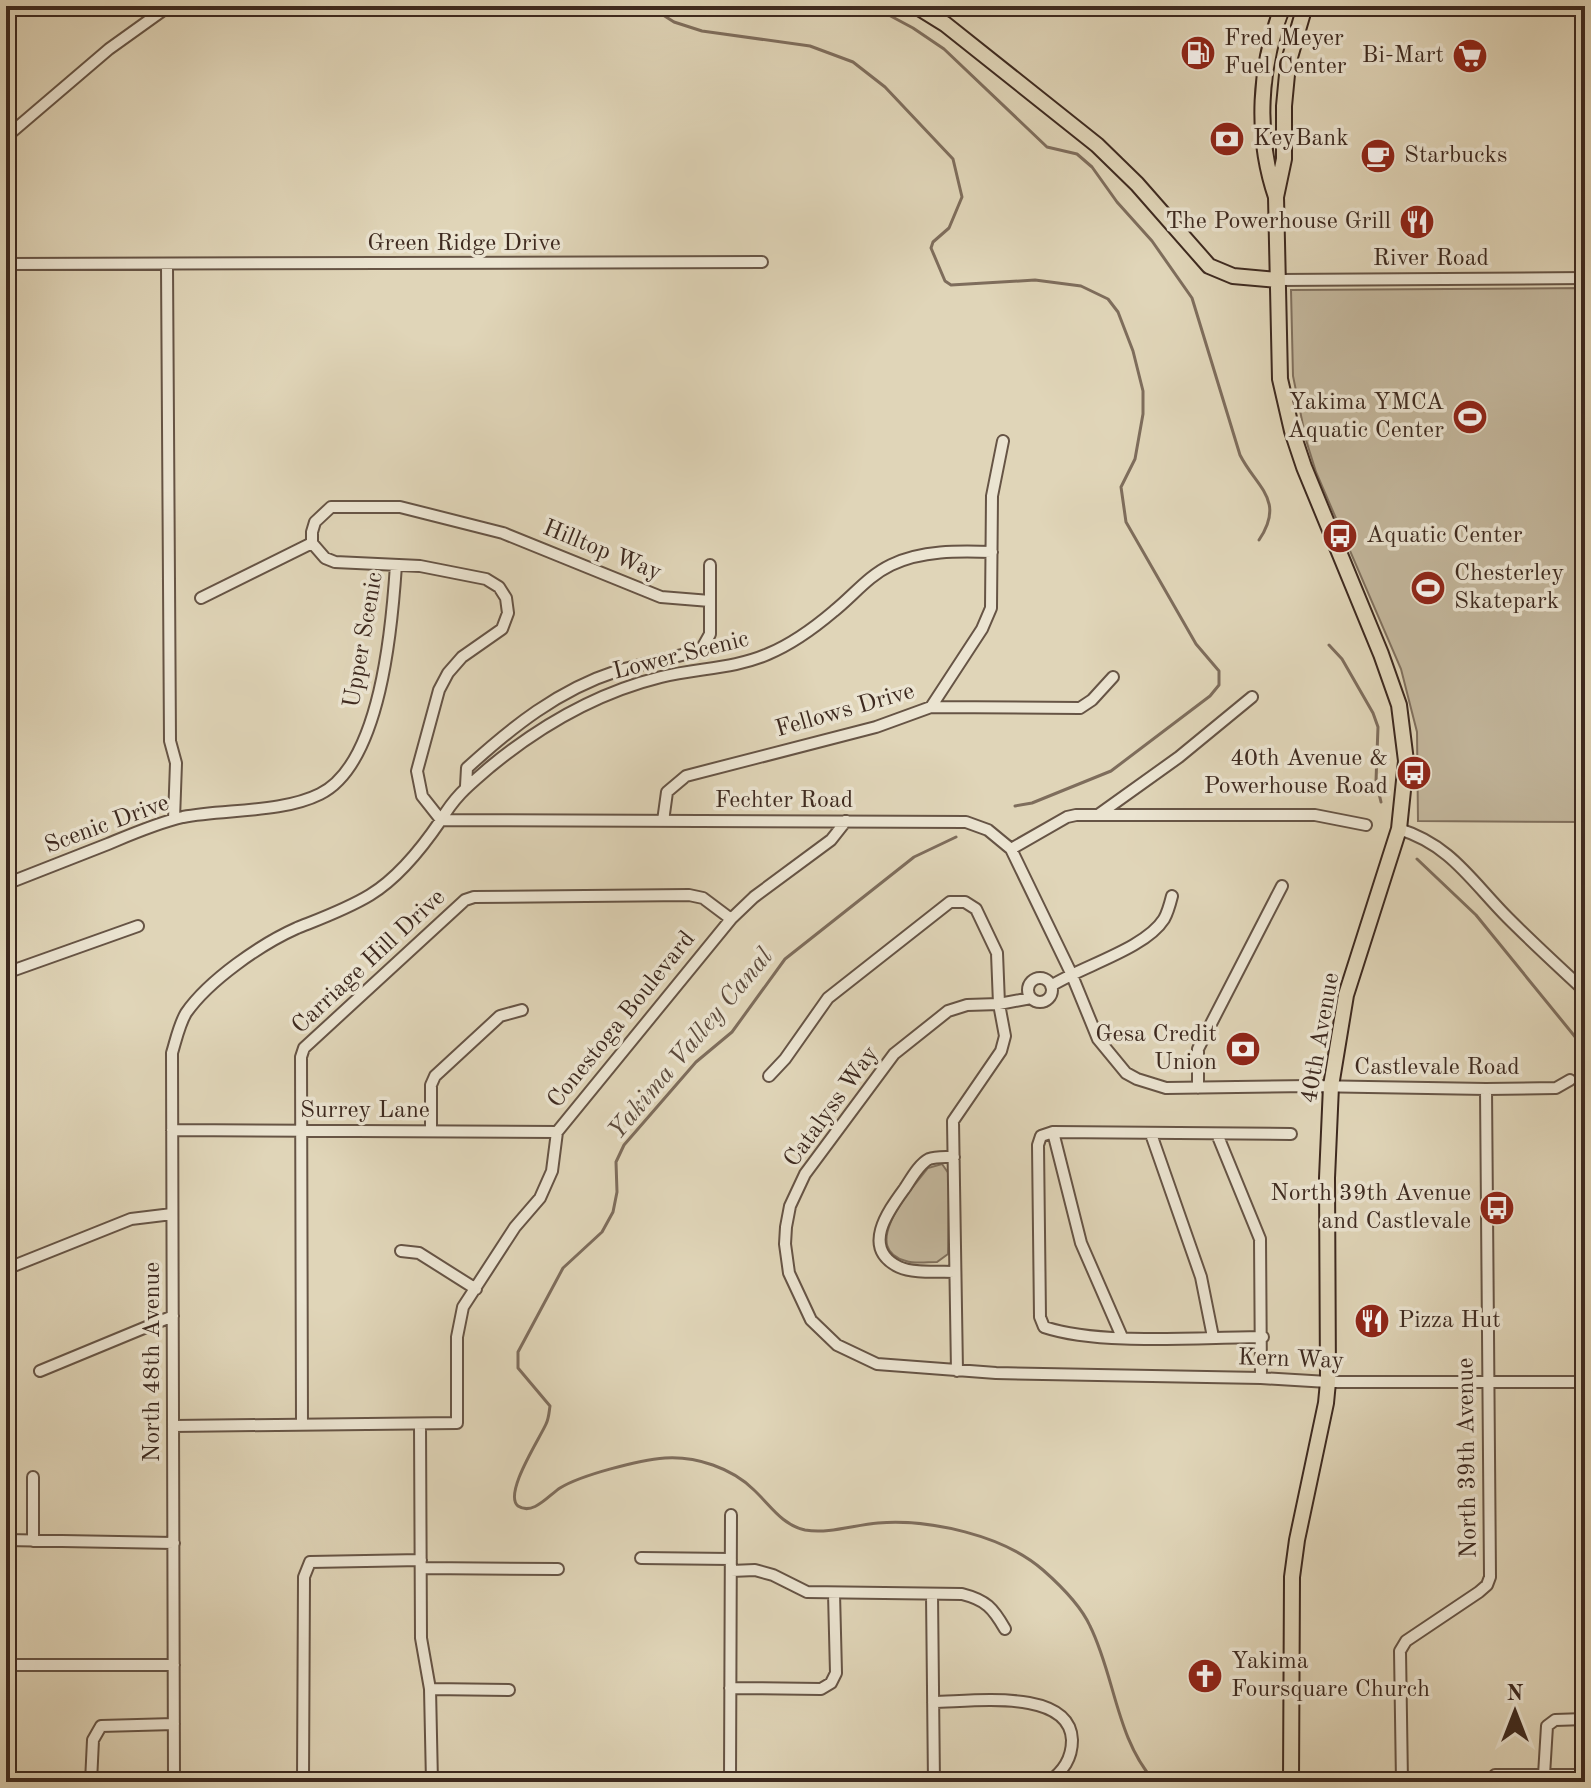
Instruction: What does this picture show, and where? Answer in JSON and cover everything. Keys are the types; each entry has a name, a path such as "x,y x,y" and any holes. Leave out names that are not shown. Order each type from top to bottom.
{"main road":[{"path":"916,6 945,24 1097,145 1137,184 1209,266 1233,276 1278,280"},
{"path":"1276,197 1266,168 1262,109 1267,67 1283,6"},
{"path":"1276,197 1284,159 1288,64 1305,6"},
{"name":"40th Avenue","path":"1276,197 1280,379 1292,431 1399,705 1406,761 1399,829 1346,995 1331,1086 1327,1178 1328,1382 1292,1577 1291,1782"}],"street":[{"path":"6,137 109,49 169,6"},
{"name":"Green Ridge Drive","path":"6,264 167,266 762,262"},
{"path":"167,266 170,741 176,763 174,819"},
{"name":"River Road","path":"1278,280 1585,278"},
{"name":"Fellows Drive","path":"663,821 667,792 686,776 876,727 931,707 988,619 991,608 992,496 1003,441"},
{"name":"Hilltop Way","path":"312,543 315,522 331,507 400,507 503,533 661,597 710,601"},
{"path":"201,598 312,543 325,558 335,562 396,565"},
{"name":"Lower Scenic","path":"441,820 466,786 518,744 560,716 593,700 659,678 750,661 790,643 835,611 863,584 889,566 910,558 952,551 992,552"},
{"name":"Upper Scenic","path":"224,811 290,803 320,794 342,779 356,760 376,700 385,657 393,618 396,565 420,566 493,581 503,591 507,605 502,629 462,657 439,690 417,771 422,796 441,820"},
{"path":"466,786 467,768 483,753 523,720 573,689 614,672 701,650 710,634 710,565"},
{"path":"931,707 1080,708 1113,677"},
{"path":"1098,815 1179,757 1252,697"},
{"name":"Scenic Drive","path":"6,884 174,819 224,811"},
{"path":"1011,849 1067,817 1315,815 1366,825"},
{"name":"Fechter Road","path":"441,820 966,822 988,830 1011,849"},
{"name":"North 48th Avenue","path":"174,1782 172,1053 181,1022 204,994 236,966 294,930 371,895 406,864 441,820"},
{"name":"Conestoga Boulevard","path":"173,1426 457,1423 458,1324 463,1307 546,1186 552,1171 557,1132 731,919 754,897 831,840 846,821"},
{"path":"1399,829 1421,836 1451,858 1507,917 1585,991"},
{"name":"Castlevale Road","path":"1011,849 1071,973 1098,1039 1126,1073 1166,1088 1556,1088 1570,1080"},
{"path":"1198,1088 1198,1049 1282,886"},
{"name":"Carriage Hill Drive","path":"302,1425 300,1131 301,1057 304,1048 465,900 481,895 689,895 703,898 731,919"},
{"name":"Catalyss Way","path":"1051,986 1071,973 1147,937 1166,917 1172,896"},
{"path":"769,1076 785,1059 828,998 950,902 965,902 976,909 997,953 1004,1044 953,1121 957,1371"},
{"path":"6,973 138,926"},
{"name":"Catalyss Way","path":"1042,978 1051,986 1050,996 1044,1001 1037,1002 1031,998 1028,990 1034,980 1042,978"},
{"name":"Catalyss Way","path":"996,1373 877,1364 857,1357 822,1333 802,1307 789,1273 786,1227 790,1206 805,1174 894,1054 948,1011 967,1005 999,1004 1031,998"},
{"path":"431,1131 430,1094 435,1076 500,1016 522,1010"},
{"name":"North 39th Avenue","path":"1402,1782 1400,1651 1406,1641 1479,1592 1490,1577 1486,1089"},
{"name":"Surrey Lane","path":"172,1130 557,1132"},
{"path":"1053,1132 1081,1243 1122,1337"},
{"path":"1263,1337 1122,1337 1063,1333 1044,1327 1040,1317 1038,1145 1041,1136 1053,1132 1291,1134"},
{"path":"1151,1134 1201,1277 1213,1337"},
{"path":"1217,1134 1260,1239 1261,1378"},
{"path":"954,1157 932,1158 921,1166 885,1216 880,1227 880,1240 889,1258 902,1269 955,1272"},
{"path":"6,1269 131,1219 172,1214"},
{"path":"401,1251 419,1253 476,1289"},
{"path":"40,1371 173,1316"},
{"name":"Kern Way","path":"996,1373 1328,1382 1585,1382"},
{"path":"420,1424 421,1638 430,1689 432,1782"},
{"path":"33,1477 33,1541"},
{"path":"730,1782 731,1515"},
{"path":"6,1540 174,1543"},
{"path":"641,1558 731,1559"},
{"path":"303,1782 304,1577 310,1562 558,1569"},
{"path":"731,1571 755,1570 773,1575 807,1592 962,1594 982,1599 993,1607 1005,1629"},
{"path":"730,1688 821,1689 831,1683 836,1673 834,1593"},
{"path":"932,1594 934,1782"},
{"path":"6,1665 174,1665"},
{"path":"430,1689 509,1690"},
{"path":"933,1702 1032,1702 1056,1712 1066,1721 1072,1734 1071,1755 1058,1775 1049,1782"},
{"path":"1544,1775 1547,1726 1555,1720 1585,1719"},
{"path":"91,1782 93,1740 101,1726 174,1724"},
{"path":"1495,1775 1585,1775"}],"shaded area":[{"path":"1585,288 1585,822 1418,821 1417,732 1401,669 1316,472 1306,440 1293,376 1291,290"},
{"path":"942,1164 949,1174 948,1254 937,1262 906,1261 892,1254 887,1244 893,1216 928,1168"}],"waterway":[{"name":"Yakima Valley Canal","path":"649,6 674,22 702,31 810,46 853,62 885,87 953,159 962,197 949,228 933,242 931,248 945,281 951,285 1035,280 1081,286 1108,299 1118,312 1133,351 1143,391 1143,414 1135,459 1121,487 1126,522 1196,644 1219,671 1219,685 1210,696 1111,771 1032,803 1015,806"},
{"path":"872,6 944,49 1047,147 1077,154 1092,167 1117,202 1152,241 1192,298 1240,455 1266,494 1270,514 1259,540"},
{"path":"1329,645 1342,659 1378,727 1376,781 1381,802"},
{"name":"Yakima Valley Canal","path":"956,837 914,857 785,959 732,1032 696,1062 624,1145 616,1162 617,1192 613,1212 602,1232 563,1268 518,1352 518,1368 550,1406 547,1422 519,1478 515,1500 518,1506 535,1507 560,1488 596,1473 654,1459 689,1459 735,1475 783,1519 805,1530 898,1522 943,1527 1008,1547 1050,1576 1086,1618 1132,1747 1155,1782"},
{"path":"1417,859 1476,915 1585,1049"}],"place":[{"name":"Fred Meyer Fuel Center","path":"1198,53"},
{"name":"Bi-Mart","path":"1470,56"},
{"name":"KeyBank","path":"1227,139"},
{"name":"Starbucks","path":"1378,156"},
{"name":"The Powerhouse Grill","path":"1417,222"},
{"name":"Yakima YMCA Aquatic Center","path":"1470,417"},
{"name":"Aquatic Center","path":"1340,536"},
{"name":"Chesterley Skatepark","path":"1428,588"},
{"name":"40th Avenue & Powerhouse Road","path":"1414,773"},
{"name":"Gesa Credit Union","path":"1243,1049"},
{"name":"North 39th Avenue and Castlevale","path":"1497,1208"},
{"name":"Pizza Hut","path":"1372,1321"},
{"name":"Yakima Foursquare Church","path":"1205,1676"}]}
